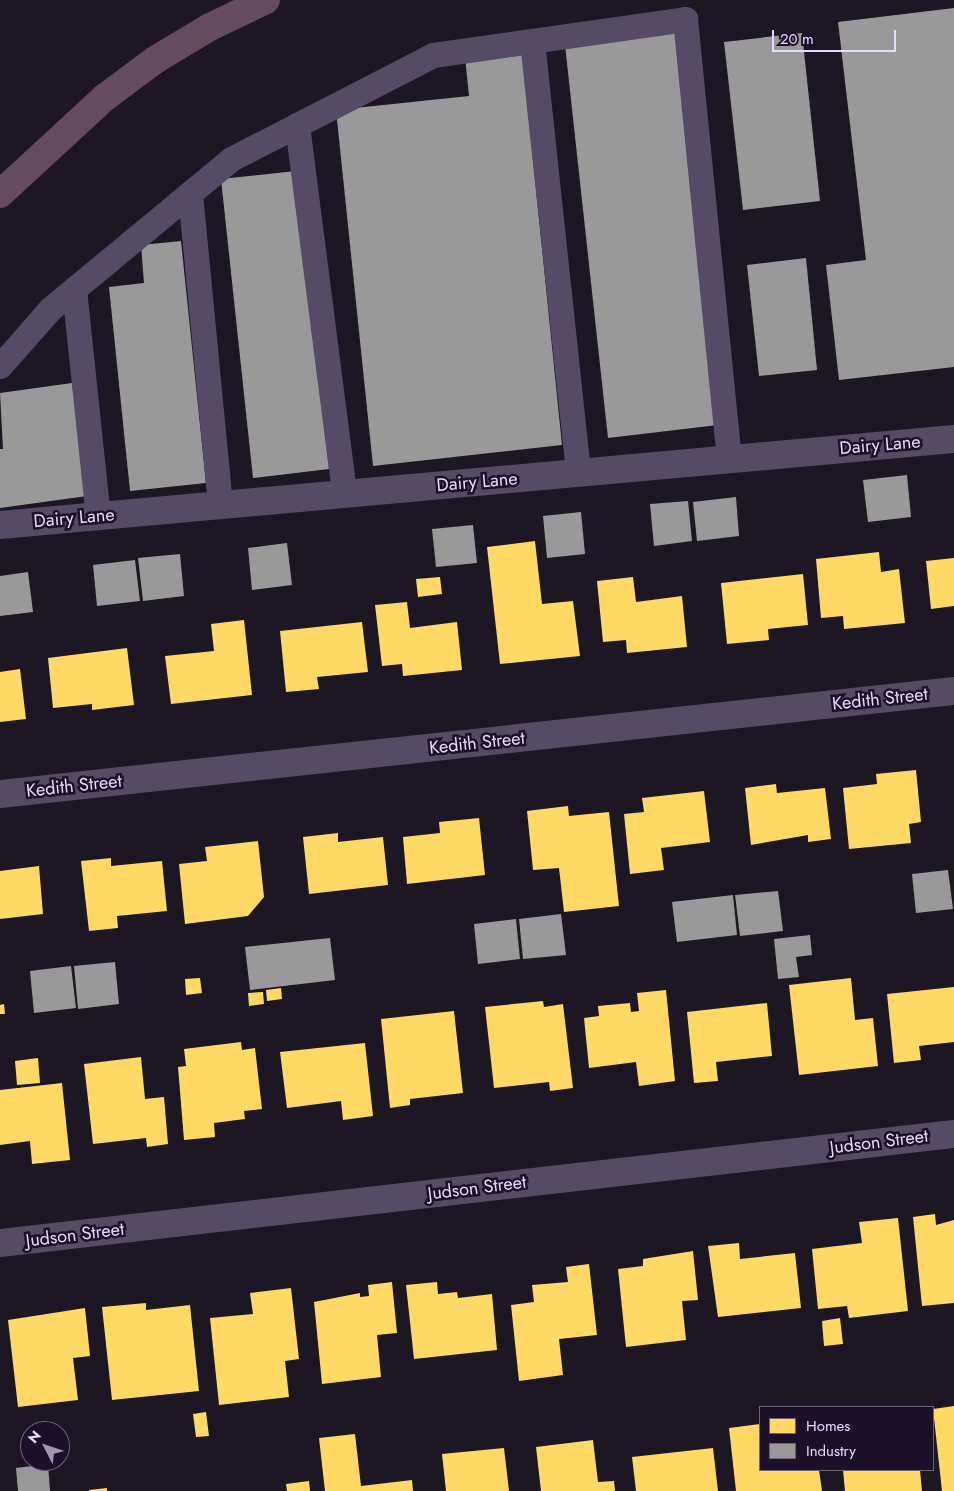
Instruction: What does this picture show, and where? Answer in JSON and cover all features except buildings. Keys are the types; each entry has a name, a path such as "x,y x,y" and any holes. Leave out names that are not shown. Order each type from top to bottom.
{"highway":[{"path":"0,194 104,98 155,60 210,27 266,0"}],"street":[{"name":"Dairy Lane","path":"0,525 954,439"},
{"name":"Kedith Street","path":"0,794 954,691"},
{"name":"Judson Street","path":"0,1243 954,1134"}],"lane":[{"path":"0,366 50,309 231,159 433,55 686,19 729,459"},
{"path":"532,41 578,473"},
{"path":"297,125 344,494"},
{"path":"190,193 220,505"},
{"path":"74,289 98,516"}]}
